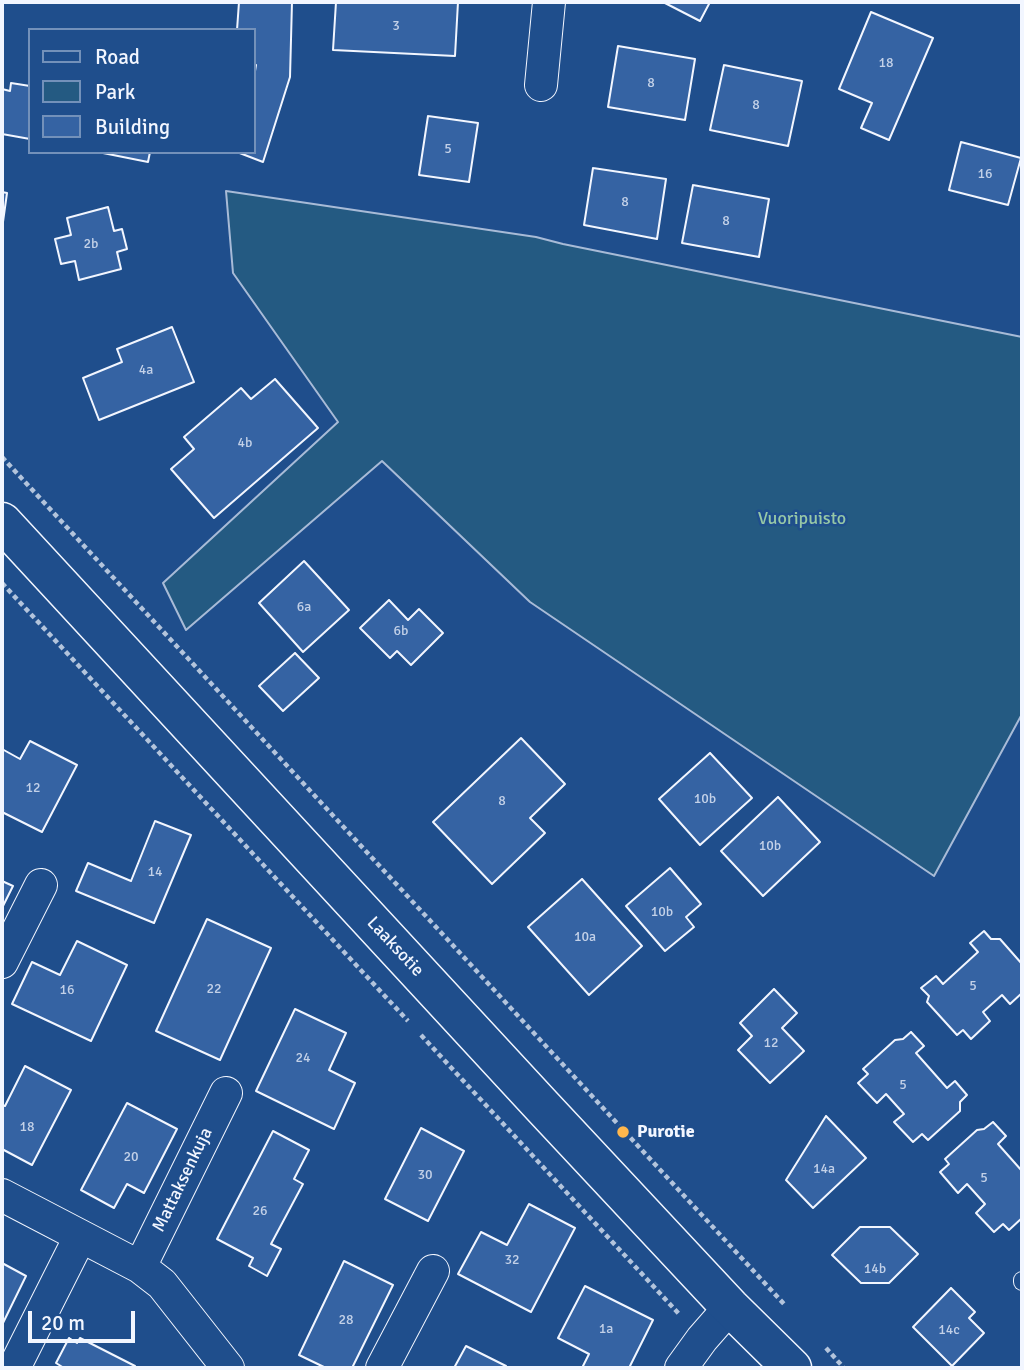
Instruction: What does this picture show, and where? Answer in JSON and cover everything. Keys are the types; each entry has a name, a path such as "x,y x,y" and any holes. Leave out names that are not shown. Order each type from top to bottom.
{"main road":[{"name":"Laaksotie","path":"2,522 730,1307 792,1368"}],"street":[{"path":"541,85 549,2"},
{"path":"2,962 41,885"},
{"name":"Mattaksenkuja","path":"140,1267 226,1093"},
{"path":"2,1195 140,1267 162,1284 228,1368"},
{"path":"14,1368 80,1237"},
{"path":"382,1368 433,1271"},
{"path":"681,1368 730,1307"}],"path":[{"path":"2,457 789,1310"},
{"path":"2,583 411,1024"},
{"path":"420,1034 702,1339"},
{"path":"817,1339 844,1368"}],"green space":[{"name":"Vuoripuisto","path":"226,191 536,237 1022,337 1022,714 934,876 530,602 382,461 186,630 163,583 338,422 233,273"}],"building":[{"path":"239,2 292,2 290,77 263,162 242,154 256,154 256,28 237,28"},
{"path":"336,2 458,2 455,56 333,50"},
{"path":"663,2 710,2 700,21"},
{"path":"871,12 933,38 889,140 861,128 872,103 839,89"},
{"path":"618,46 695,59 685,120 608,107"},
{"path":"724,65 802,81 788,146 710,130"},
{"path":"11,83 28,86 28,139 2,134 2,89 10,91"},
{"path":"428,116 478,123 469,182 419,175"},
{"path":"961,142 1021,158 1008,205 949,190"},
{"path":"108,154 150,154 148,162"},
{"path":"593,168 666,179 657,239 584,225"},
{"path":"693,185 769,199 759,257 682,243"},
{"path":"2,192 7,193 2,229"},
{"path":"108,207 114,231 122,229 127,249 117,252 121,269 79,280 75,261 61,264 55,239 71,235 67,218"},
{"path":"172,327 194,382 99,420 83,378 122,362 117,349"},
{"path":"275,379 318,428 214,518 171,469 194,449 184,437 241,388 251,399"},
{"path":"304,561 349,610 303,652 259,603"},
{"path":"389,600 408,620 419,609 443,633 411,665 397,651 390,658 360,628"},
{"path":"295,653 319,678 283,711 259,686"},
{"path":"521,738 565,784 530,818 545,833 492,884 433,822"},
{"path":"30,741 77,765 42,832 2,812 2,749 20,759"},
{"path":"710,753 752,798 700,845 659,799"},
{"path":"778,797 820,842 763,896 721,851"},
{"path":"155,821 191,835 154,923 76,891 88,863 131,881"},
{"path":"670,868 701,904 686,917 694,927 665,951 626,906"},
{"path":"582,879 642,946 589,995 528,927"},
{"path":"2,881 13,886 2,908"},
{"path":"207,919 271,948 220,1060 156,1031"},
{"path":"984,931 991,939 1000,939 1022,964 1022,993 1010,1004 1002,995 983,1012 990,1021 971,1039 963,1030 957,1035 927,1002 929,996 921,988 936,976 943,984 978,952 970,943"},
{"path":"77,941 127,965 91,1041 12,1004 32,962 60,975"},
{"path":"774,989 797,1013 782,1028 804,1051 770,1083 738,1050 752,1036 740,1023"},
{"path":"295,1009 346,1033 329,1070 355,1083 334,1129 256,1091"},
{"path":"911,1032 924,1046 916,1053 947,1088 955,1081 967,1095 960,1102 960,1111 928,1140 922,1134 913,1142 894,1122 904,1114 886,1094 877,1103 858,1083 868,1074 863,1069 895,1040 903,1039"},
{"path":"25,1066 71,1090 32,1165 2,1149 2,1105 5,1106"},
{"path":"127,1103 177,1129 144,1193 127,1184 114,1208 81,1190"},
{"path":"826,1116 866,1158 813,1208 786,1180"},
{"path":"993,1122 1006,1136 998,1144 1022,1171 1022,1218 1009,1230 1003,1224 994,1232 976,1213 985,1204 967,1184 958,1193 940,1172 949,1164 945,1159 977,1130 984,1129"},
{"path":"421,1128 464,1151 428,1221 385,1199"},
{"path":"273,1131 309,1150 294,1179 303,1184 271,1244 281,1249 267,1276 249,1266 253,1258 217,1239"},
{"path":"529,1204 575,1228 531,1312 458,1274 481,1232 507,1245"},
{"path":"860,1227 890,1227 918,1254 889,1283 861,1283 832,1255"},
{"path":"344,1261 393,1285 352,1368 326,1368 299,1355"},
{"path":"2,1263 26,1276 2,1325"},
{"path":"585,1286 653,1320 629,1368 582,1368 589,1354 558,1338"},
{"path":"951,1288 975,1312 969,1318 984,1333 952,1366 913,1327"},
{"path":"69,1338 77,1343 80,1338 135,1366 64,1368 56,1363"},
{"path":"466,1346 506,1366 505,1368 454,1368"}],"place":[{"name":"Purotie","path":"623,1132"}]}
